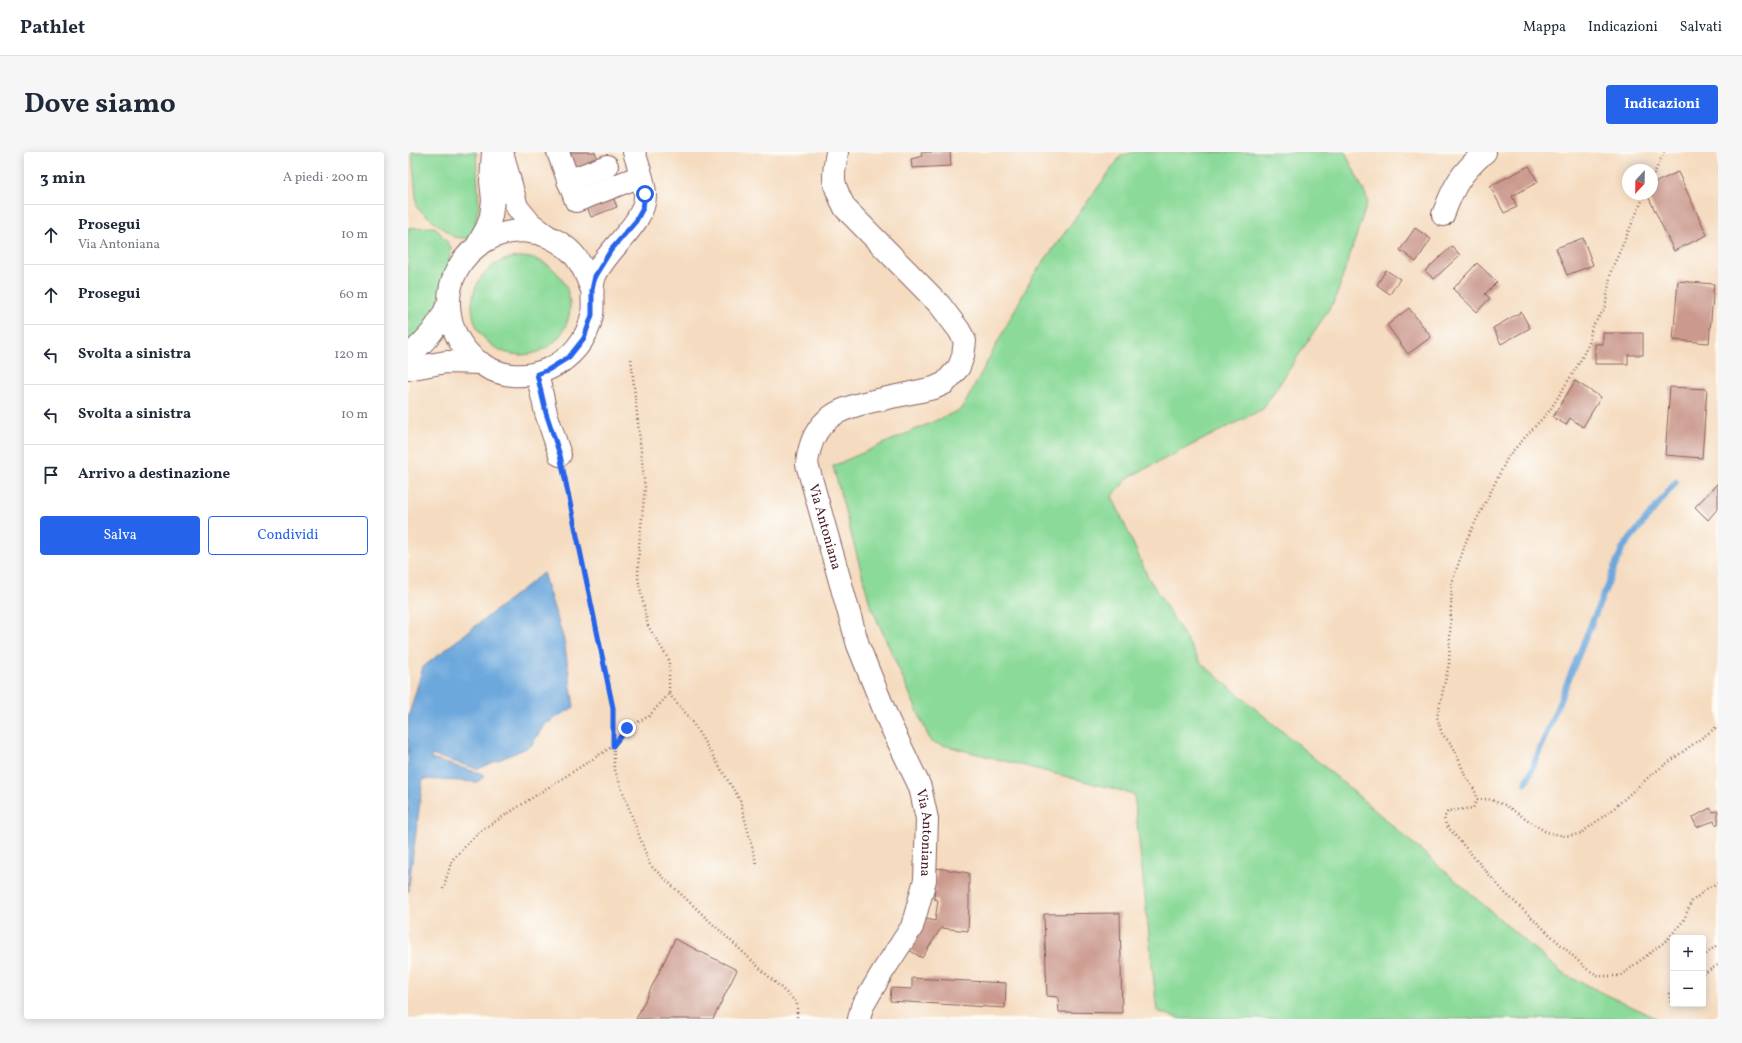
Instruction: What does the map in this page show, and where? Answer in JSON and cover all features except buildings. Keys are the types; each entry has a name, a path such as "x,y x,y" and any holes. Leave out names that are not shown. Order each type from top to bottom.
{"street":[{"path":"448,304 452,327 464,348 481,363 502,373 525,375 537,374 548,370 569,357 584,338 592,315 592,290 595,276 611,250 636,221 643,208 645,194 634,152"},
{"name":"Via Antoniana","path":"836,152 832,175 835,189 846,208 940,305 959,330 965,341 962,361 959,367 945,383 934,388 854,405 841,410 827,419 820,427 812,441 808,453 807,464 858,645 889,722 920,787 927,819 925,880 912,927 862,1007 860,1019"},
{"path":"1443,214 1453,188 1466,169 1485,152"},
{"path":"503,155 517,207 530,223 568,249 584,268 592,290"},
{"path":"408,356 433,333 442,319 448,304 451,281 462,260 478,244 487,228 491,216 493,200 491,181 503,155"},
{"path":"608,166 576,201 566,167 608,166 640,176"},
{"path":"478,244 499,234 524,230 547,236"},
{"path":"568,249 587,250 602,247 616,241 627,232"},
{"path":"408,369 446,362 481,363"},
{"path":"537,374 546,413 560,455"}],"path":[{"path":"1658,165 1664,152"},
{"path":"1642,200 1611,271 1605,308 1592,327 1589,343 1578,365 1550,410 1509,455 1468,538 1452,582 1449,664 1437,717 1442,734 1453,746 1465,776 1475,791 1477,800 1473,808 1448,811 1444,818 1446,824 1505,893 1587,968 1599,976 1620,976 1667,940 1684,920 1691,902 1709,887 1718,883"},
{"path":"631,358 644,488 638,578 648,626 669,660 669,694 689,717 740,800 757,866"},
{"path":"560,455 613,708 614,768 650,865 797,1003 797,1019"},
{"path":"443,889 452,860 478,832 613,746 627,728 649,716 669,694"},
{"path":"1477,800 1488,799 1505,805 1546,832 1565,836 1580,834 1613,809 1651,775 1718,726"},
{"path":"1706,954 1718,944"},
{"path":"1706,972 1718,965"},
{"path":"1670,992 1670,1003"}],"green space":[{"path":"412,152 476,152 479,205 472,239 454,237 417,208"},
{"path":"1133,152 1345,152 1368,200 1335,300 1263,409 1129,477 1112,496 1148,577 1201,663 1340,780 1563,974 1658,1019 1181,1019 1157,1011 1134,794 931,742 870,604 833,466 962,409 1033,276 1121,156"},
{"path":"435,227 451,247 444,306 408,350 408,228"},
{"path":"521,257 540,261 556,271 566,287 570,306 566,325 556,341 540,351 521,355 502,351 486,341 476,325 472,306 476,287 486,271 502,261"}],"water":[{"path":"543,573 564,640 574,707 544,725 531,746 478,769 431,755 431,759 480,773 485,776 477,782 423,779 408,892 408,718 423,667"}],"waterway":[{"path":"1526,783 1622,549 1676,482"}],"route":[{"path":"627,728 613,746 613,708 560,455 546,413 537,374 548,370 569,357 584,338 592,315 592,290 595,276 611,250 636,221 643,208 645,194"}]}
